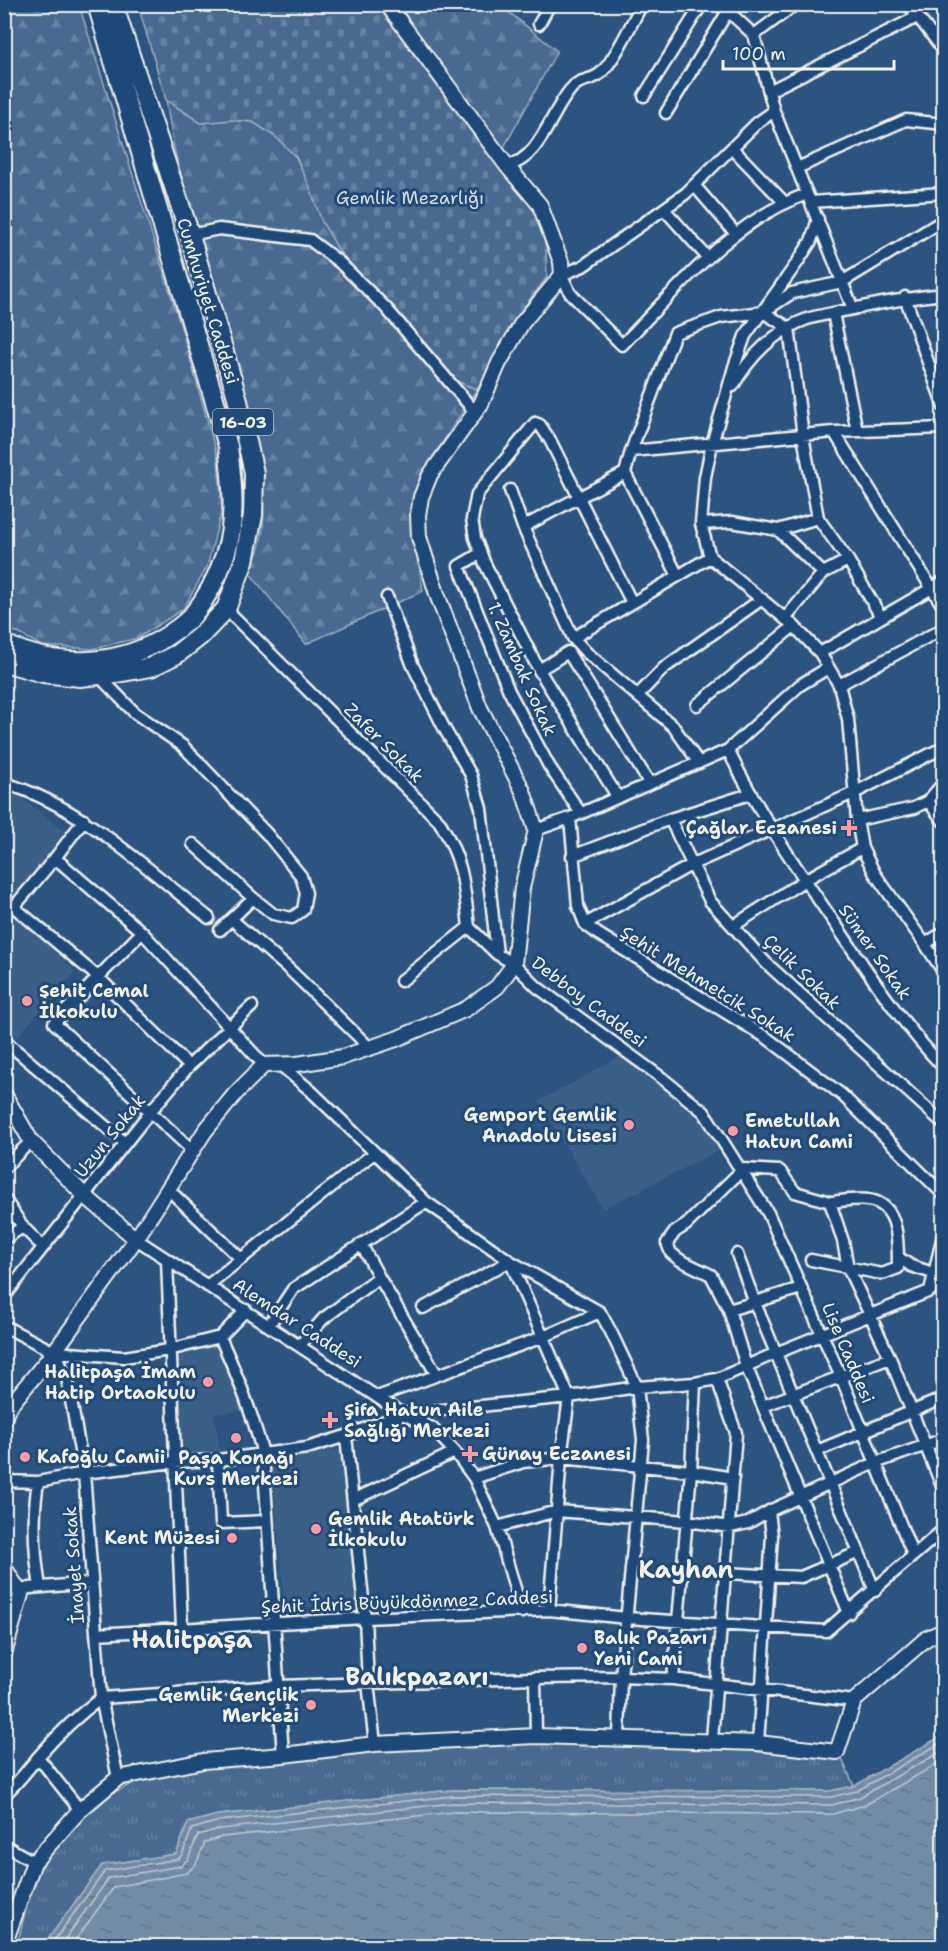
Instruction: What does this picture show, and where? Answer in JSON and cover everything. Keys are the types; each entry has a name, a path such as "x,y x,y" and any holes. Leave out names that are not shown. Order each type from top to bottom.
{"main road":[{"name":"Cumhuriyet Caddesi","path":"4,644 50,660 82,663 121,657 143,649 170,634 192,616 217,573 225,555 231,530 234,502 228,446 97,4"},
{"name":"Cumhuriyet Caddesi","path":"4,662 43,673 80,677 151,666 177,654 200,636 226,609 244,561 253,515 254,473 237,397 189,235 113,4"}],"street":[{"path":"387,4 507,166 540,205 570,293 622,345 708,258 736,234 784,202 809,198 944,193"},
{"path":"507,166 519,164 535,148 557,108 572,87 581,80 598,76 611,60 642,4"},
{"path":"644,96 702,4"},
{"path":"717,4 754,35 774,111 853,309"},
{"path":"754,35 796,4"},
{"path":"908,4 944,51"},
{"path":"539,24 548,5"},
{"path":"666,113 728,11"},
{"path":"769,91 918,16"},
{"path":"6,1411 54,1352 136,1239 205,1131 236,1093 264,1065 297,1064 343,1058 370,1048 466,1009 497,987 514,964 522,888 536,830 523,791 480,708 438,597 419,537 418,515 421,497 430,474 481,404 499,363 522,324 562,275 583,266 664,209 694,185 757,123 774,111"},
{"path":"797,168 906,120 944,124"},
{"path":"732,148 784,202"},
{"path":"694,185 736,234"},
{"path":"664,209 708,258"},
{"path":"818,219 811,241 745,336 712,444 705,477 701,524 710,557 794,626 820,653 839,685 848,719 857,820 862,848 874,874 944,974"},
{"path":"678,576 625,473 675,333 720,318 763,312 792,293 842,282 944,220"},
{"path":"189,235 219,229 309,240 339,262 386,308 475,412"},
{"path":"725,402 743,368 763,348 789,328 808,319 904,297 944,294"},
{"path":"904,297 944,407"},
{"path":"763,312 789,328"},
{"path":"833,313 857,431"},
{"path":"789,328 803,436 818,518 848,560 881,617"},
{"path":"617,796 539,670 475,538 472,519 477,495 535,423 540,425 550,440 632,603"},
{"path":"631,451 834,432 944,428"},
{"path":"834,432 944,608"},
{"path":"523,527 625,473"},
{"path":"510,490 523,527 573,638 673,726 699,763"},
{"path":"701,524 732,522 778,530 818,518"},
{"path":"778,530 823,573"},
{"name":"1. Zambak Sokak","path":"481,553 459,566 509,691 575,815"},
{"path":"573,638 710,557"},
{"path":"784,619 823,573 848,560"},
{"path":"820,653 944,581"},
{"path":"387,597 413,666 471,775 481,808 497,954"},
{"path":"638,695 664,668 762,599"},
{"name":"Zafer Sokak","path":"226,609 439,821 450,839 462,869 469,927"},
{"path":"697,705 794,626"},
{"path":"839,685 944,628"},
{"path":"539,670 568,652 650,784"},
{"path":"536,830 728,750 800,685 828,668"},
{"path":"98,675 135,712 183,746 267,834 301,876 306,893 303,910 292,918 273,914 193,844"},
{"path":"575,815 572,856 578,906 585,924 693,864 856,792 944,747"},
{"name":"Sümer Sokak","path":"728,750 750,794 861,962 916,1038 944,1068"},
{"path":"857,820 914,807 928,801 944,782"},
{"path":"4,783 50,800 84,820 209,918"},
{"path":"572,856 670,819 750,794"},
{"path":"928,801 944,822"},
{"name":"Çelik Sokak","path":"670,819 710,901 766,963 944,1124"},
{"path":"84,820 14,907 98,977 189,1066"},
{"path":"733,926 862,848"},
{"path":"55,858 142,932 264,1065"},
{"path":"220,930 253,898"},
{"path":"231,919 290,969 370,1048"},
{"name":"Şehit Mehmetcik Sokak","path":"585,924 767,1038 842,1095 944,1195"},
{"path":"401,981 469,927"},
{"name":"Debboy Caddesi","path":"469,927 497,954 514,964 537,987 662,1078 704,1112 743,1169"},
{"path":"142,932 54,1023 193,1150"},
{"path":"925,944 944,932"},
{"name":"Uzun Sokak","path":"4,1297 125,1143 189,1066 252,1006"},
{"path":"4,1040 125,1143"},
{"path":"279,1065 310,1090 426,1202 510,1261 600,1312 637,1387 643,1440 621,1677 619,1737"},
{"name":"Alemdar Caddesi","path":"4,1094 10,1117 84,1196 136,1239 403,1414 432,1428 455,1452 474,1478 497,1527 522,1612"},
{"path":"4,1168 32,1141"},
{"path":"207,1286 374,1153"},
{"path":"811,1260 882,1274 898,1268 898,1236 889,1212 883,1204 867,1199 830,1202 795,1192 780,1171 743,1169 686,1225 675,1232 668,1243 671,1253 680,1260 711,1275 729,1310 746,1366 849,1613 944,1529"},
{"name":"Lise Caddesi","path":"743,1169 768,1213 824,1334 912,1555"},
{"path":"168,1190 241,1259"},
{"path":"4,1198 23,1227 43,1247"},
{"path":"269,1325 294,1289 426,1202"},
{"path":"830,1202 843,1241 848,1268 872,1316 944,1491"},
{"path":"4,1239 23,1227"},
{"path":"4,1481 38,1482 84,1473 174,1462 218,1460 307,1448 403,1414 717,1379 930,1292 944,1231"},
{"path":"361,1244 437,1375"},
{"path":"736,1254 754,1303 875,1591"},
{"path":"898,1257 911,1266 933,1273"},
{"path":"167,1260 182,1628"},
{"path":"423,1308 510,1261"},
{"path":"510,1261 569,1397 561,1458 549,1610"},
{"path":"300,1345 323,1318 379,1278"},
{"path":"729,1310 801,1288"},
{"path":"4,1326 54,1352 124,1357 169,1350 220,1337 246,1310"},
{"path":"377,1397 543,1337 600,1312"},
{"path":"220,1337 243,1388 263,1454 283,1755"},
{"name":"İnayet Sokak","path":"54,1352 67,1378 84,1473 101,1698 118,1778"},
{"path":"763,1406 890,1358"},
{"path":"712,1740 736,1433 717,1379"},
{"path":"673,1679 691,1471 695,1383"},
{"path":"818,1451 944,1398"},
{"path":"346,1436 365,1618 375,1744"},
{"path":"497,1527 557,1511 687,1521 730,1527 748,1524 769,1511 875,1463 944,1439"},
{"path":"353,1500 455,1452"},
{"path":"474,1478 523,1462 561,1458 691,1471 733,1478"},
{"path":"218,1460 221,1523 267,1521"},
{"path":"38,1482 34,1536 40,1587"},
{"path":"758,1743 772,1536 769,1511"},
{"path":"726,1573 801,1577 859,1552"},
{"path":"4,1567 21,1594"},
{"path":"4,1654 21,1594 25,1589 93,1583"},
{"name":"Şehit İdris Büyükdönmez Caddesi","path":"96,1634 549,1610 679,1622 826,1631 849,1613"},
{"path":"4,1945 34,1862 80,1810 118,1778 202,1761 283,1755 375,1744 536,1736 712,1740 837,1752 854,1701 927,1638 944,1631"},
{"path":"4,1795 14,1787 38,1757 74,1719 101,1698 278,1686 621,1677 673,1679 854,1701"},
{"path":"535,1678 536,1736"},
{"path":"38,1757 80,1810"},
{"path":"4,1845 34,1862"}],"shaded area":[{"path":"16,793 71,837 9,908 75,972 16,1038 5,1029 4,797"},
{"name":"Gemport Gemlik Anadolu Lisesi","path":"627,1053 687,1099 720,1150 603,1209 539,1101"},
{"name":"Halitpaşa İmam Hatip Ortaokulu","path":"228,1339 248,1410 214,1414 221,1459 185,1460 174,1354"},
{"name":"Gemlik Atatürk İlkokulu","path":"347,1449 361,1602 285,1609 271,1455"}],"green space":[{"path":"4,5 79,5 183,333 218,459 222,509 207,567 183,609 138,638 92,649 42,646 5,626"},
{"name":"Gemlik Mezarlığı","path":"138,5 377,5 484,149 520,188 536,213 546,247 547,277 521,311 477,389 456,381 340,252 322,222 296,157 276,137 253,122 230,120 201,123 166,100"},
{"path":"399,5 500,5 557,51 502,151 433,58"},
{"path":"166,100 201,123 230,120 253,122 276,137 296,157 340,252 456,381 477,389 420,477 412,517 423,591 306,644 249,572 256,558 263,529 264,501 259,456 174,149"},
{"path":"520,1735 693,1746 842,1759 854,1786 830,1791 452,1790 218,1815 188,1823 176,1854 102,1866 43,1946 17,1946 33,1880 45,1861 86,1813 110,1794 141,1780 210,1766"}],"water":[{"path":"943,1735 943,1946 43,1946 102,1865 176,1854 188,1823 218,1815 452,1790 830,1791 854,1786"}],"place":[{"name":"Çağlar Eczanesi","path":"849,828"},
{"name":"Şehit Cemal İlkokulu","path":"27,1001"},
{"name":"Gemport Gemlik Anadolu Lisesi","path":"629,1125"},
{"name":"Emetullah Hatun Cami","path":"733,1131"},
{"name":"Halitpaşa İmam Hatip Ortaokulu","path":"208,1382"},
{"name":"Şifa Hatun Aile Sağlığı Merkezi","path":"330,1420"},
{"name":"Paşa Konağı Kurs Merkezi","path":"236,1438"},
{"name":"Günay Eczanesi","path":"470,1454"},
{"name":"Kafoğlu Camii","path":"25,1457"},
{"name":"Gemlik Atatürk İlkokulu","path":"316,1529"},
{"name":"Kent Müzesi","path":"232,1538"},
{"name":"Balık Pazarı Yeni Cami","path":"582,1648"},
{"name":"Gemlik Gençlik Merkezi","path":"311,1705"}],"district":[{"name":"Kayhan","path":"686,1570"},
{"name":"Halitpaşa","path":"192,1640"},
{"name":"Balıkpazarı","path":"417,1677"}]}
